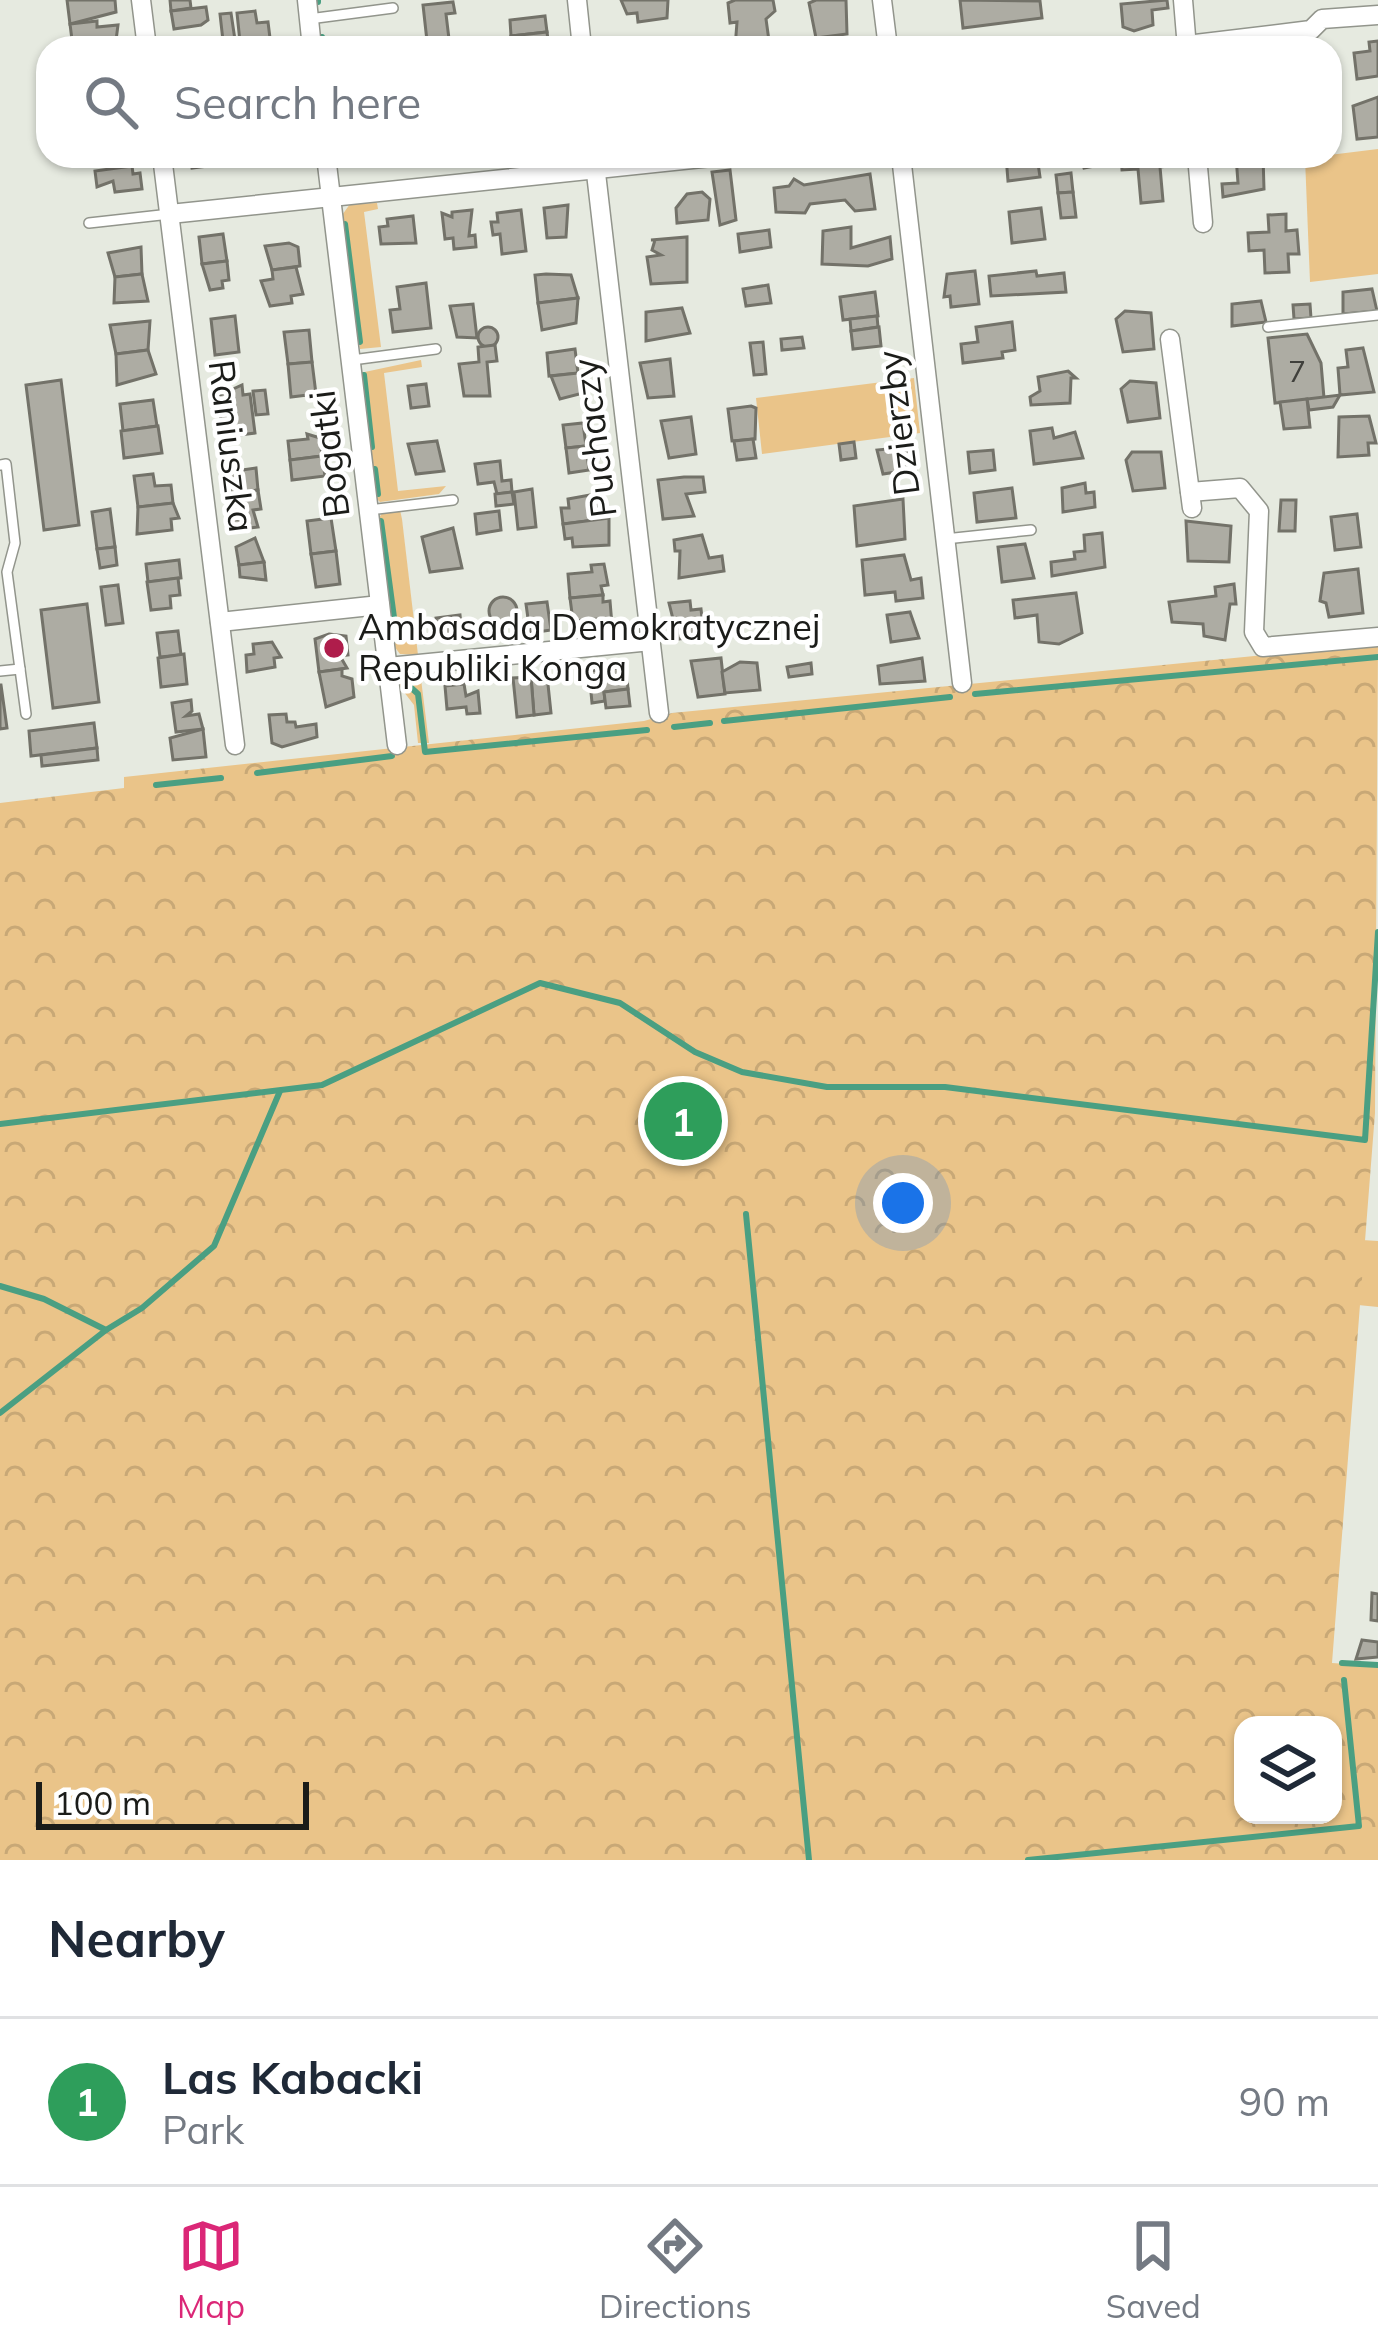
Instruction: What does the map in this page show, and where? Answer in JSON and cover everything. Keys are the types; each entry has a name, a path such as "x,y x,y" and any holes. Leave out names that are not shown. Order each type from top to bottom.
{"street":[{"path":"141,0 146,36"},
{"path":"577,0 581,36"},
{"path":"882,0 886,36"},
{"path":"1183,0 1186,36"},
{"path":"1264,36 1311,30 1322,20 1378,15"},
{"name":"Raniuszka","path":"164,168 235,745"},
{"name":"Bogatki","path":"327,168 397,745"},
{"path":"170,214 556,168"},
{"name":"Puchaczy","path":"596,168 658,713"},
{"name":"Dzierzby","path":"902,168 962,683"},
{"path":"1198,168 1203,223"},
{"path":"1169,339 1191,500 1240,488 1259,511 1254,632 1263,647 1378,637"},
{"path":"220,622 380,605"},
{"path":"388,667 651,640"}],"lane":[{"path":"308,9 393,8"},
{"path":"88,223 170,214"},
{"path":"1268,327 1378,315"},
{"path":"352,360 436,350"},
{"path":"0,465 6,464 15,543 4,572 26,714"},
{"path":"369,510 453,500"},
{"path":"945,539 1031,530"},
{"path":"0,671 20,669"}],"green space":[{"path":"1378,149 1378,274 1310,282 1305,168 1342,168 1342,153"},
{"path":"377,203 378,209 364,212 381,347 360,349 340,218 350,204"},
{"path":"421,360 422,367 384,373 398,491 446,486 439,494 380,502 374,496 360,373"},
{"path":"914,378 920,433 762,454 756,398"},
{"path":"400,510 418,655 400,654 394,646 378,520 382,513"},
{"path":"1378,644 1375,1113 1332,1663 1378,1666 1378,1860 0,1860 0,803 124,788 124,777 644,721 672,713"},
{"path":"420,671 429,743 418,743 414,705 397,683 403,674"},
{"path":"1362,1240 1378,1241 1378,1307 1358,1305"}],"building":[{"path":"67,0 115,0 116,12 70,24"},
{"path":"170,0 190,0 191,8 171,11"},
{"path":"621,0 668,0 667,18 638,22 637,13 627,14"},
{"path":"773,0 775,11 766,19 768,36 736,36 737,22 730,23 728,3"},
{"path":"846,0 847,34 816,36 809,3"},
{"path":"960,0 1040,1 1042,18 963,28"},
{"path":"1167,0 1168,8 1152,10 1153,25 1134,31 1123,27 1121,4"},
{"path":"453,2 455,13 446,14 449,36 426,36 423,5"},
{"path":"206,7 208,20 201,25 174,29 171,11"},
{"path":"255,11 257,23 268,22 270,36 239,36 237,13"},
{"path":"231,13 234,36 222,36 220,14"},
{"path":"545,16 547,32 511,36 510,20"},
{"path":"70,24 118,25 117,36 72,36"},
{"path":"1378,41 1378,76 1357,79 1354,53 1370,51 1369,42"},
{"path":"1378,97 1378,137 1357,139 1353,106"},
{"path":"132,168 133,174 140,173 142,189 115,192 113,181 97,187 95,171"},
{"path":"1007,168 1039,168 1040,177 1008,181"},
{"path":"1122,168 1160,168 1163,201 1141,203 1138,169"},
{"path":"1237,168 1263,168 1264,189 1223,197 1222,184 1238,183"},
{"path":"730,170 736,220 720,225 712,172"},
{"path":"1071,173 1073,192 1058,193 1056,175"},
{"path":"870,174 875,209 855,211 845,200 810,204 805,213 776,212 774,188 789,186 794,179 804,185"},
{"path":"702,192 710,199 708,220 677,223 676,208 687,194"},
{"path":"1073,192 1076,217 1061,218 1058,193"},
{"path":"568,205 566,237 547,238 544,208"},
{"path":"1041,208 1045,239 1012,243 1009,212"},
{"path":"472,210 469,236 475,235 476,247 454,249 453,238 445,239 442,213 452,217 452,212"},
{"path":"521,210 526,251 502,254 500,234 493,235 491,222 498,222 497,213"},
{"path":"1286,214 1286,231 1297,230 1299,254 1288,254 1289,272 1265,273 1264,250 1249,251 1248,233 1269,232 1268,215"},
{"path":"413,216 416,243 381,244 379,227 388,226 387,219"},
{"path":"851,227 851,248 890,237 892,259 868,266 822,264 823,231"},
{"path":"769,230 771,247 740,252 738,234"},
{"path":"223,234 227,261 202,264 199,237"},
{"path":"687,237 687,282 651,284 647,257 661,255 652,250 655,240 651,240"},
{"path":"289,243 298,247 300,266 272,270 265,246"},
{"path":"141,247 142,274 115,277 108,253"},
{"path":"227,261 229,280 222,281 223,288 210,290 202,264"},
{"path":"296,267 303,294 291,296 292,303 270,306 261,281 273,279 272,270"},
{"path":"975,271 979,304 951,307 950,296 944,297 947,274"},
{"path":"1036,271 1037,276 1064,273 1066,292 991,296 989,276"},
{"path":"142,274 148,301 114,303 115,277"},
{"path":"535,275 571,275 578,298 538,303"},
{"path":"426,283 431,328 393,332 390,310 400,309 397,287"},
{"path":"768,285 771,303 746,306 743,289"},
{"path":"1372,289 1377,311 1343,314 1343,292"},
{"path":"875,292 878,316 843,320 840,297"},
{"path":"578,298 576,323 542,330 538,303"},
{"path":"1261,301 1266,322 1232,326 1232,304"},
{"path":"473,304 477,338 457,337 450,306"},
{"path":"1310,304 1311,318 1294,319 1293,305"},
{"path":"682,308 690,333 646,341 646,312"},
{"path":"1125,311 1151,313 1154,349 1123,352 1116,319"},
{"path":"235,316 239,352 215,355 211,319"},
{"path":"877,316 878,327 851,331 850,319"},
{"path":"150,321 148,350 116,354 110,325"},
{"path":"1012,322 1015,350 1002,352 1003,358 963,363 961,344 978,342 976,327"},
{"path":"488,327 498,337 488,347 478,337"},
{"path":"879,327 881,346 853,349 851,331"},
{"path":"309,330 312,362 288,364 284,332"},
{"path":"1307,334 1321,363 1324,398 1275,403 1268,338"},
{"path":"802,337 804,348 782,350 781,339"},
{"path":"763,342 766,374 754,375 750,343"},
{"path":"495,345 497,361 487,362 490,396 464,396 459,364 479,362 478,347"},
{"path":"1363,348 1374,392 1340,395 1338,368 1348,367 1346,350"},
{"path":"575,349 578,373 549,376 547,353"},
{"path":"148,350 156,374 117,385 116,354"},
{"path":"670,359 674,396 648,398 640,363"},
{"path":"312,362 316,394 291,397 288,364"},
{"path":"1068,371 1076,378 1071,378 1070,403 1031,405 1030,397 1040,391 1038,377"},
{"path":"578,373 587,392 560,399 551,376"},
{"path":"61,380 79,525 44,530 26,385"},
{"path":"1130,381 1156,383 1160,418 1128,422 1121,389"},
{"path":"426,384 429,406 411,408 408,386"},
{"path":"242,385 243,395 250,394 255,433 223,437 218,396"},
{"path":"265,390 268,414 256,415 253,391"},
{"path":"1340,395 1333,407 1309,410 1307,399"},
{"path":"1307,399 1310,427 1284,429 1280,402"},
{"path":"153,400 157,426 123,431 120,404"},
{"path":"756,408 755,439 732,441 728,409"},
{"path":"1369,416 1376,443 1368,443 1369,455 1338,457 1339,417"},
{"path":"691,417 696,454 669,458 661,421"},
{"path":"583,423 586,446 566,448 563,425"},
{"path":"158,426 162,453 124,458 121,431"},
{"path":"1052,428 1054,438 1075,432 1083,458 1034,464 1030,431"},
{"path":"307,434 320,438 322,456 290,460 288,441 308,439"},
{"path":"753,439 756,458 737,460 734,441"},
{"path":"437,441 444,471 416,474 408,444"},
{"path":"854,442 856,458 841,460 839,444"},
{"path":"586,446 589,470 569,473 566,448"},
{"path":"907,447 916,469 883,474 877,450"},
{"path":"993,450 995,470 970,473 968,452"},
{"path":"1132,452 1161,452 1165,488 1133,491 1126,460"},
{"path":"322,456 325,476 292,480 290,460"},
{"path":"500,461 502,481 511,480 512,492 497,494 494,482 478,484 475,464"},
{"path":"256,468 258,490 231,494 228,472"},
{"path":"153,474 155,486 171,485 173,503 138,507 134,476"},
{"path":"703,477 705,492 686,494 694,516 663,519 658,480"},
{"path":"1085,483 1086,493 1094,492 1095,507 1063,512 1062,488"},
{"path":"1012,488 1016,518 977,522 974,493"},
{"path":"532,489 536,527 518,529 514,492"},
{"path":"258,490 261,509 253,510 258,527 232,530 230,520 239,519 238,512 228,513 226,495"},
{"path":"512,492 514,504 496,506 495,494"},
{"path":"601,493 604,519 563,524 561,508 569,508 568,499"},
{"path":"903,499 905,539 857,546 854,506"},
{"path":"1281,500 1296,500 1295,531 1279,531"},
{"path":"173,503 179,518 171,519 172,530 137,534 138,507"},
{"path":"110,509 115,547 97,549 92,512"},
{"path":"499,511 501,530 477,534 475,514"},
{"path":"1357,514 1361,547 1335,550 1331,517"},
{"path":"331,518 336,551 311,554 307,521"},
{"path":"609,518 609,545 573,547 572,538 565,539 563,524"},
{"path":"1186,521 1231,526 1229,562 1188,561"},
{"path":"453,528 462,568 430,572 422,537"},
{"path":"1102,533 1105,567 1052,576 1051,562 1075,559 1074,552 1085,551 1084,535"},
{"path":"702,535 709,558 722,556 724,571 679,578 680,551 675,551 674,540"},
{"path":"255,538 264,562 239,565 236,547"},
{"path":"1025,544 1034,578 1002,582 998,547"},
{"path":"115,547 117,565 100,568 97,549"},
{"path":"336,551 340,584 316,587 311,554"},
{"path":"904,555 911,580 921,578 923,598 896,601 895,592 865,595 862,560"},
{"path":"179,560 181,578 148,582 146,564"},
{"path":"264,562 266,580 240,577 239,565"},
{"path":"604,564 608,585 601,586 603,595 570,598 568,574 592,572 591,565"},
{"path":"1358,569 1363,613 1329,617 1326,603 1320,601 1324,573"},
{"path":"178,578 180,595 170,596 171,608 151,610 147,582"},
{"path":"1234,584 1236,604 1230,604 1225,640 1204,636 1203,624 1172,622 1169,602 1216,596 1215,587"},
{"path":"118,585 123,623 106,625 101,587"},
{"path":"1076,593 1082,633 1059,644 1039,642 1037,615 1015,618 1013,600"},
{"path":"603,595 603,602 610,601 612,625 598,626 597,619 573,621 570,598"},
{"path":"503,597 513,601 517,611 513,621 503,625 493,621 489,611 493,601"},
{"path":"690,601 691,610 701,609 704,636 678,639 669,603"},
{"path":"547,602 551,630 530,633 526,604"},
{"path":"87,604 99,702 53,708 41,610"},
{"path":"910,612 919,638 891,642 887,615"},
{"path":"460,615 462,634 438,637 436,618"},
{"path":"178,631 181,655 160,657 157,633"},
{"name":"Ambasada Demokratycznej Republiki Konga","path":"329,634 346,636 348,655 340,656 347,668 319,672 315,639"},
{"path":"272,642 281,657 274,658 275,667 247,672 246,655 254,654 253,644"},
{"path":"184,654 187,684 161,687 158,658"},
{"path":"721,658 725,694 698,697 691,661"},
{"path":"922,658 925,681 880,684 878,666"},
{"path":"740,662 757,663 760,690 725,693 722,672"},
{"path":"811,663 812,674 789,677 787,667"},
{"path":"626,667 628,689 604,692 605,701 592,703 589,671"},
{"path":"342,669 342,676 352,679 354,697 326,707 319,672"},
{"path":"547,675 551,713 534,715 531,677"},
{"path":"531,677 534,715 517,717 513,678"},
{"path":"464,684 466,696 478,691 480,713 467,714 466,707 447,709 445,686"},
{"path":"0,685 7,728 0,729"},
{"path":"628,689 630,706 606,708 604,692"},
{"path":"191,700 192,711 186,716 199,714 203,729 176,732 172,703"},
{"path":"286,714 287,722 295,722 296,727 316,724 317,737 282,747 272,743 269,715"},
{"path":"94,723 97,748 31,756 29,731"},
{"path":"203,729 206,757 173,760 170,738"},
{"path":"97,748 98,760 42,766 41,755"},
{"path":"1372,1593 1378,1594 1378,1621 1371,1620"},
{"path":"1362,1640 1378,1642 1378,1657 1356,1659"}],"waterway":[{"path":"345,224 360,342"},
{"path":"364,375 372,447"},
{"path":"375,469 378,494"},
{"path":"381,521 397,640"},
{"path":"975,694 1378,657"},
{"path":"405,682 418,694 425,752 647,730"},
{"path":"724,721 950,697"},
{"path":"674,727 710,723"},
{"path":"257,773 392,756"},
{"path":"156,785 221,778"},
{"path":"0,1124 322,1085 540,983 620,1003 695,1052 742,1072 827,1087 945,1087 1365,1140 1378,932"},
{"path":"0,1286 44,1299 106,1330 142,1308 214,1246 280,1091"},
{"path":"746,1214 809,1860"},
{"path":"0,1413 106,1330"},
{"path":"1342,1663 1378,1665"},
{"path":"1028,1860 1359,1826 1344,1680"}],"place":[{"name":"Ambasada Demokratycznej Republiki Konga","path":"334,648"},
{"name":"Las Kabacki","path":"683,1121"}]}
